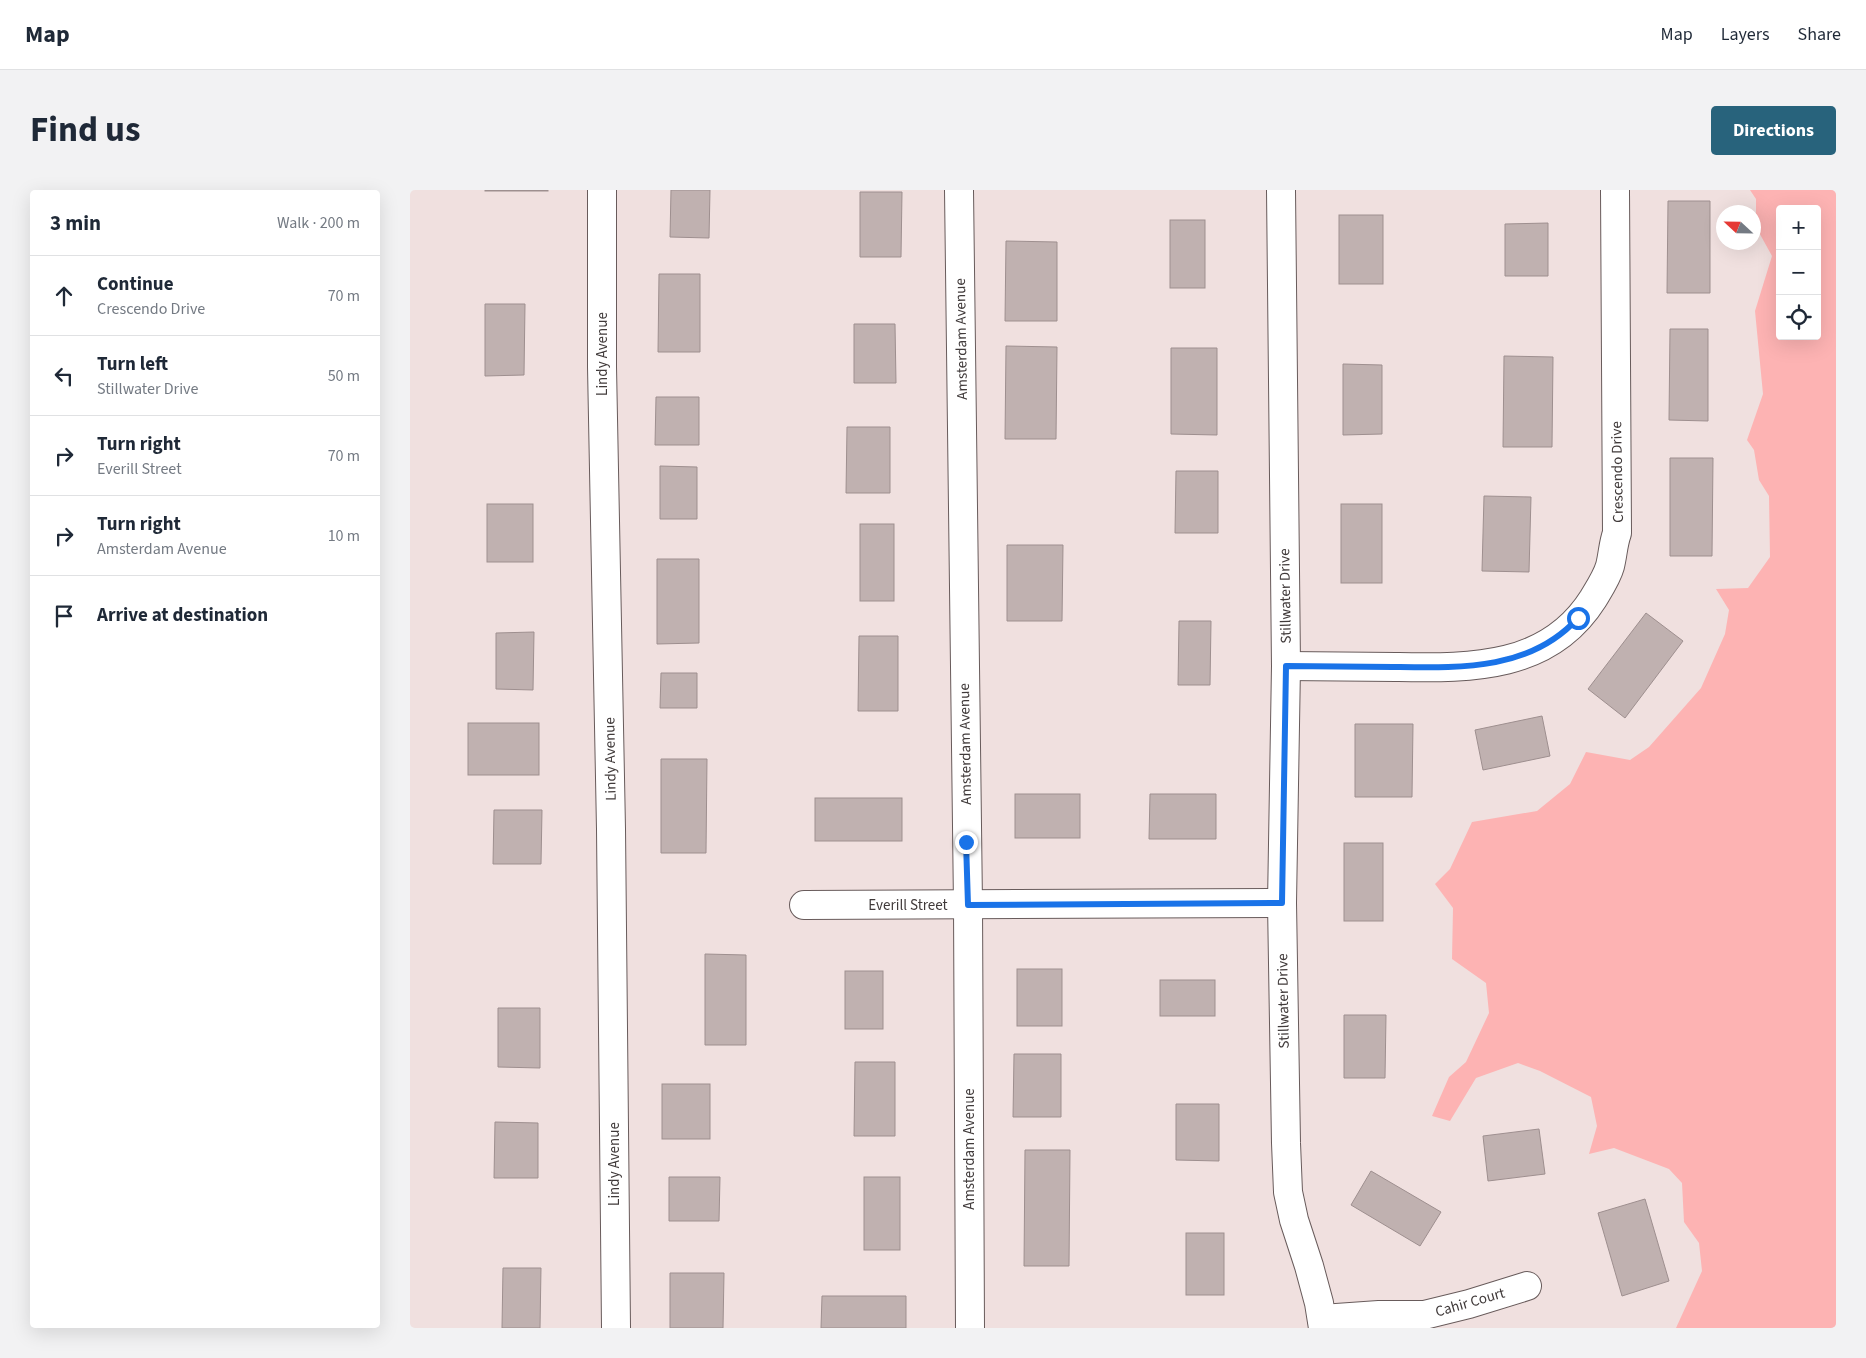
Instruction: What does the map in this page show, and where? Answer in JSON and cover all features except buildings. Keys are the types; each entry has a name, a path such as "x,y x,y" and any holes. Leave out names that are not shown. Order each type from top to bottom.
{"street":[{"name":"Lindy Avenue","path":"602,190 602,367 611,809 616,1328"},
{"name":"Amsterdam Avenue","path":"959,190 968,905 970,1328"},
{"name":"Stillwater Drive","path":"1281,190 1286,666 1282,903 1288,1192 1323,1324"},
{"name":"Crescendo Drive","path":"1286,666 1451,668 1502,662 1537,649 1566,632 1592,600 1610,566 1613,543 1617,533 1616,190"},
{"name":"Everill Street","path":"804,905 1282,903"},
{"name":"Cahir Court","path":"1323,1324 1379,1315 1424,1315 1469,1304 1527,1286"}],"shaded area":[{"path":"1750,190 1836,190 1836,1328 1676,1328 1702,1271 1699,1243 1684,1222 1682,1183 1669,1169 1614,1148 1589,1154 1597,1126 1591,1097 1540,1071 1518,1063 1476,1078 1450,1121 1432,1116 1449,1077 1466,1062 1489,1013 1486,983 1452,959 1453,908 1435,884 1450,869 1472,822 1537,811 1570,784 1586,752 1630,760 1649,747 1701,688 1725,634 1729,610 1716,589 1748,588 1770,557 1769,496 1759,480 1754,450 1747,440 1763,394 1755,311 1772,256 1761,236 1761,205 1756,205 1756,199"}],"route":[{"path":"966,842 968,905 1282,903 1286,757 1286,666 1451,668 1502,662 1537,649 1566,632 1578,618"}]}
